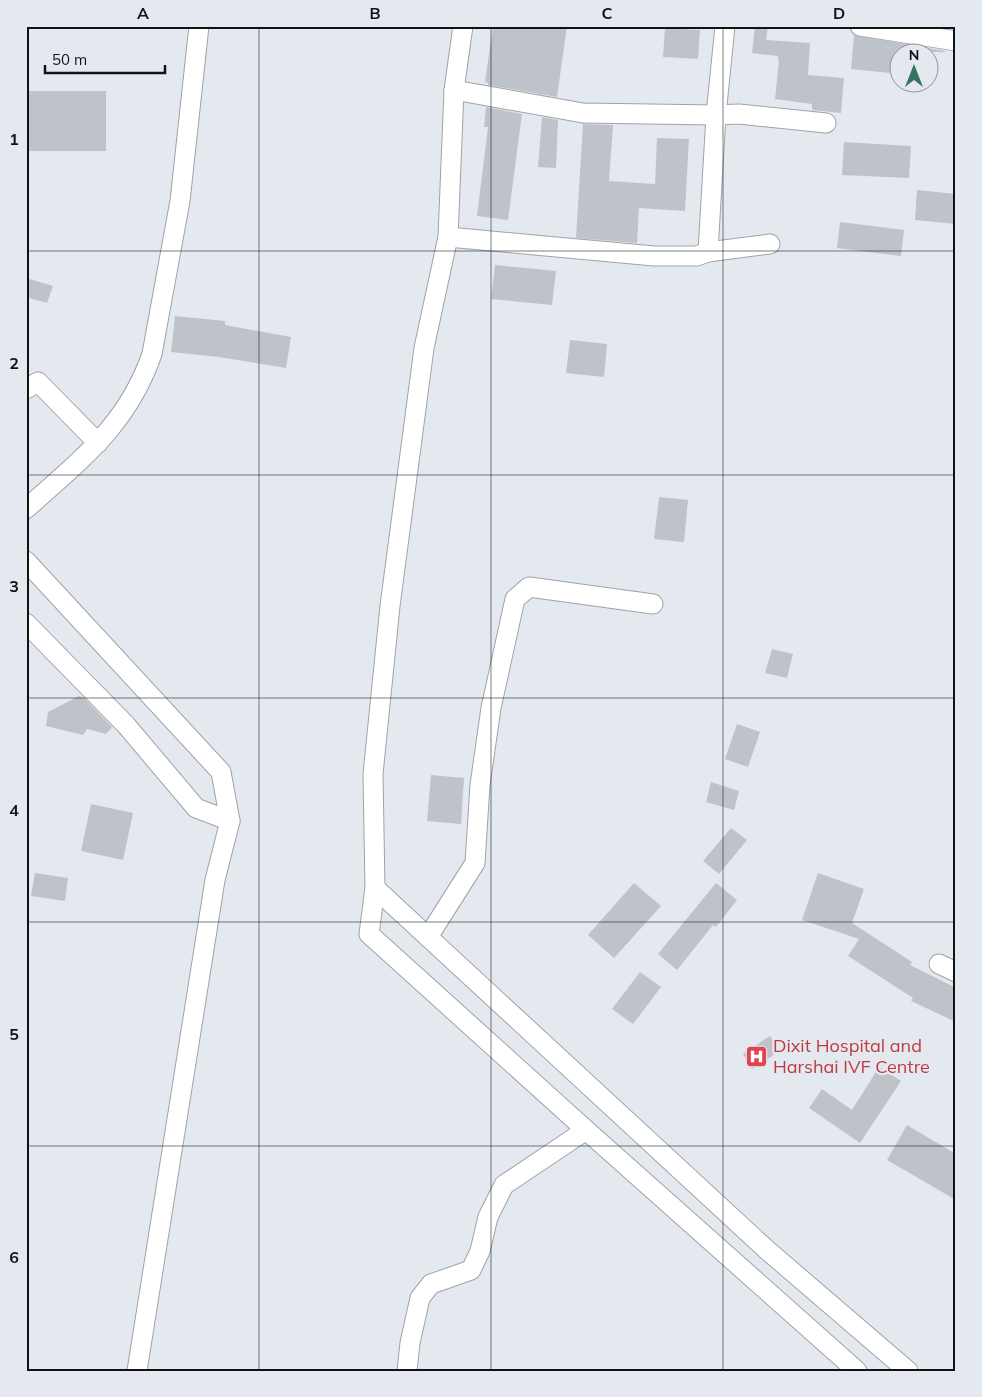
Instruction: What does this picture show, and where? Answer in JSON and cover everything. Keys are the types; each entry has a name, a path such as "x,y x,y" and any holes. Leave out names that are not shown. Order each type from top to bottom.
{"street":[{"path":"26,509 98,443 125,411 136,392 152,354 184,170 199,26"},
{"path":"462,26 454,90 448,237 424,348 390,606 373,774 375,888 369,934 856,1371"},
{"path":"708,252 716,115 725,26"},
{"path":"860,26 956,41"},
{"path":"454,90 583,113 739,114 826,123"},
{"path":"448,237 654,256 697,256 708,252 770,244"},
{"path":"26,389 38,382 98,443"},
{"path":"26,561 221,772 230,821 215,880 137,1371"},
{"path":"428,937 475,863 480,785 491,708 515,599 528,587 653,604"},
{"path":"26,624 126,726 196,808 230,821"},
{"path":"375,888 767,1250 908,1371"},
{"path":"407,1371 410,1343 420,1298 431,1284 471,1270 480,1251 488,1217 504,1185 586,1130"}],"building":[{"path":"493,26 567,26 557,97 488,85 485,82"},
{"path":"755,26 768,26 766,40 810,43 808,75 844,78 841,113 812,110 812,104 775,99 778,56 752,53"},
{"path":"665,28 700,30 698,59 663,57"},
{"path":"854,35 894,42 890,42 890,73 851,69"},
{"path":"26,91 106,91 106,151 26,151"},
{"path":"486,107 522,114 508,220 477,216 488,127 484,127"},
{"path":"542,117 558,120 556,168 538,167"},
{"path":"583,124 613,125 609,181 655,184 657,138 689,139 685,211 639,208 637,243 576,238"},
{"path":"844,142 911,146 909,178 842,175"},
{"path":"917,190 956,194 956,224 915,220"},
{"path":"840,222 904,230 901,256 837,248"},
{"path":"495,265 556,271 552,305 491,299"},
{"path":"26,278 53,286 47,303 26,297"},
{"path":"175,316 225,321 225,325 291,337 286,368 219,357 171,352"},
{"path":"570,340 607,344 604,377 566,373"},
{"path":"659,497 688,500 684,542 654,539"},
{"path":"772,649 793,654 787,678 765,673"},
{"path":"79,696 84,698 112,727 106,734 87,729 83,735 46,726 48,712"},
{"path":"737,724 760,732 748,767 725,759"},
{"path":"431,775 464,778 461,824 427,821"},
{"path":"711,782 739,791 734,810 706,802"},
{"path":"91,804 133,813 123,860 81,851"},
{"path":"731,828 747,840 719,874 703,861"},
{"path":"35,873 68,878 65,901 31,896"},
{"path":"818,873 864,889 852,923 912,962 910,965 956,988 956,1022 911,1001 913,998 848,956 859,939 802,920"},
{"path":"634,883 661,906 614,958 588,935"},
{"path":"716,883 737,900 716,927 713,925 677,970 658,954"},
{"path":"640,972 661,987 633,1024 612,1009"},
{"path":"770,1036 780,1051 752,1069 743,1054"},
{"path":"879,1067 901,1081 860,1143 809,1108 822,1089 852,1110"},
{"path":"907,1125 956,1154 956,1200 887,1160"}],"place":[{"name":"Dixit Hospital and Harshai IVF Centre","path":"757,1056"}]}
